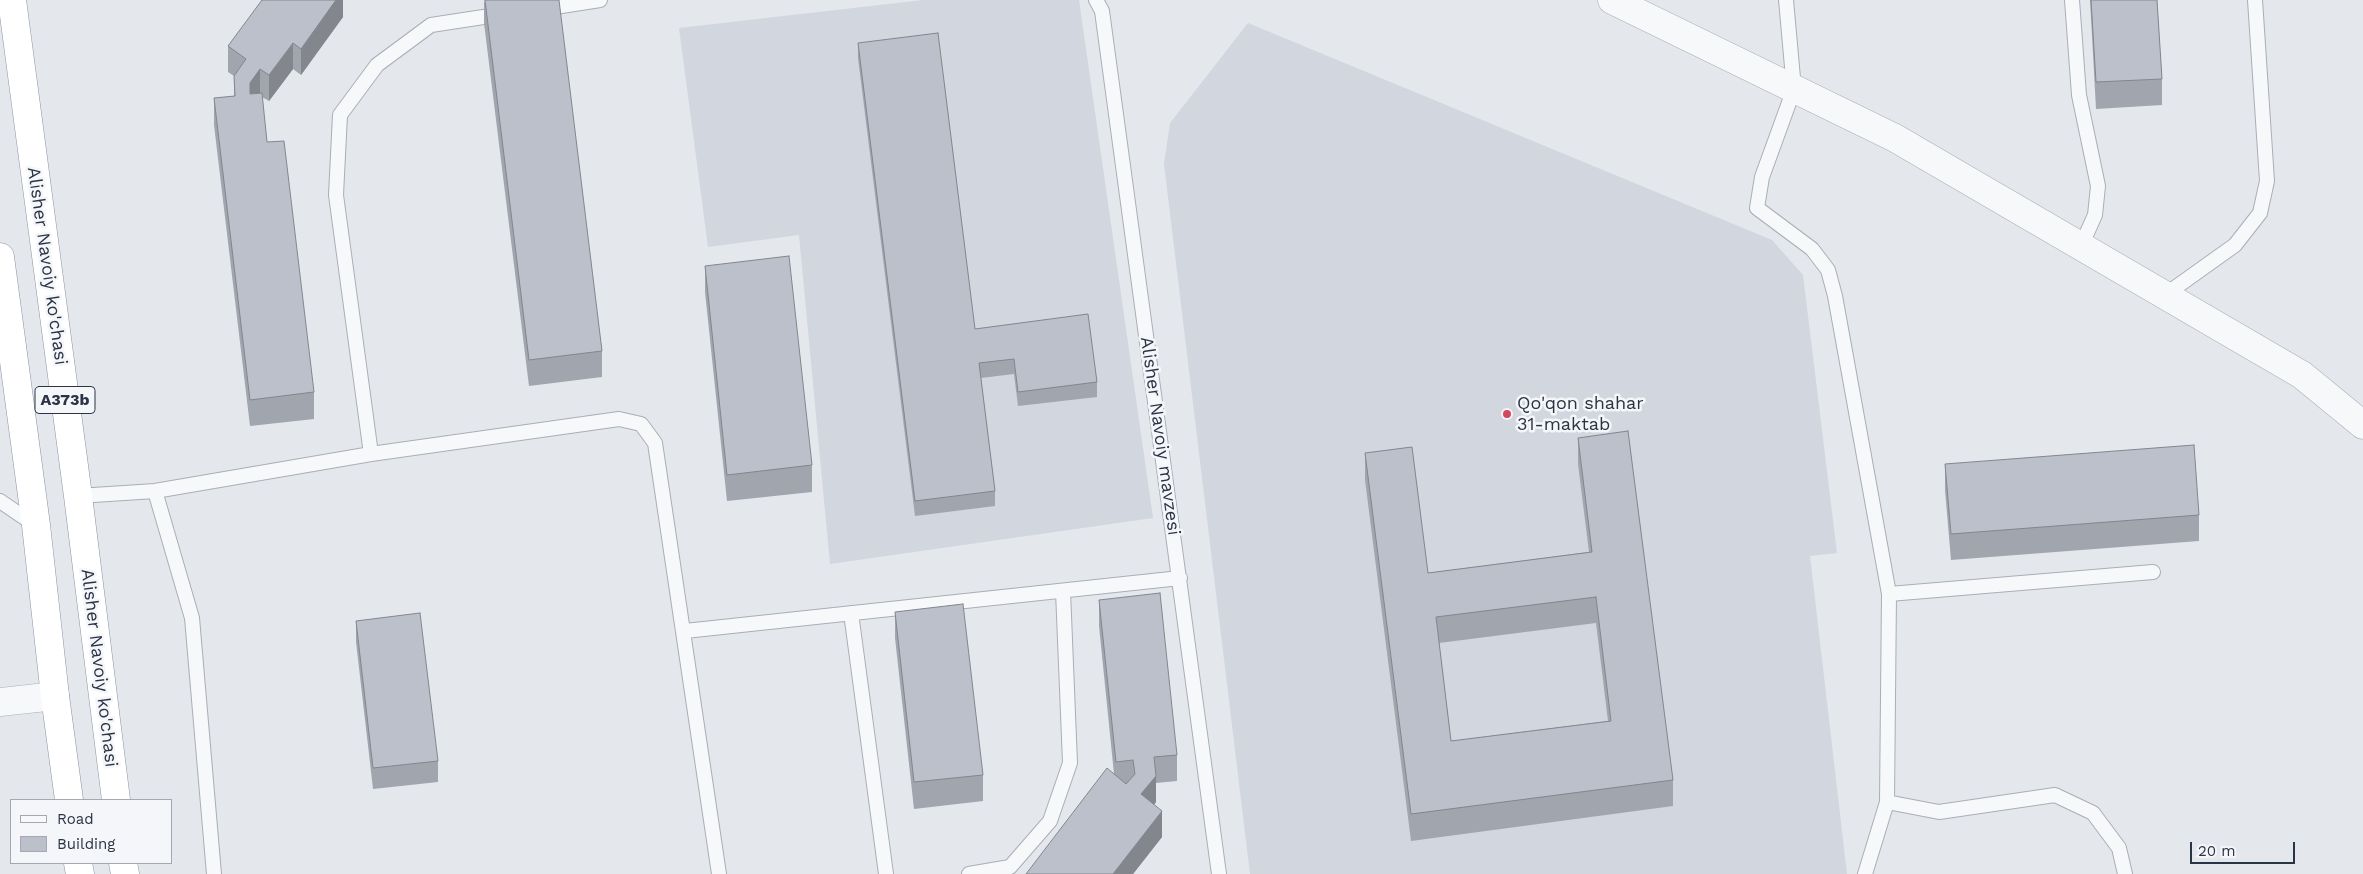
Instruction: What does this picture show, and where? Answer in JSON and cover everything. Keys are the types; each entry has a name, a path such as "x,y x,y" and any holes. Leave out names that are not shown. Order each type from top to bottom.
{"highway":[{"name":"Alisher Navoiy ko'chasi","path":"12,0 78,496 116,799"},
{"name":"A373b","path":"0,257 36,525 55,696 69,799"}],"street":[{"path":"1612,0 1895,138 2302,375 2363,425"},
{"path":"0,702 55,696"}],"lane":[{"path":"371,454 336,195 340,115 377,65 431,25 600,0"},
{"name":"Alisher Navoiy mavzesi","path":"1096,0 1102,11 1219,874"},
{"path":"1786,0 1794,89 1762,177 1757,208 1812,248 1828,270 1889,594 1887,802 1865,874"},
{"path":"2072,0 2079,94 2098,186 2096,215 2080,246"},
{"path":"2165,295 2235,245 2260,213 2266,181 2255,0"},
{"path":"78,496 155,491 371,454 619,419 641,424 655,443 720,874"},
{"path":"155,491 192,618 214,874"},
{"path":"0,501 36,525"},
{"path":"1889,594 2153,572"},
{"path":"684,631 1180,578"},
{"path":"969,874 1010,866 1050,821 1070,763 1063,591"},
{"path":"851,613 886,874"},
{"path":"1887,802 1938,812 2055,795 2093,813 2119,848 2125,874"}],"shaded area":[{"path":"923,0 1079,0 1153,518 830,564 799,235 708,247 679,28"},
{"name":"Qo'qon shahar 31-maktab","path":"1248,23 1772,240 1803,275 1837,553 1810,556 1847,874 1250,874 1164,164 1170,123"}],"building":[{"path":"262,0 336,0 301,49 293,43 269,75 260,69 250,83 250,94 262,93 267,142 284,141 314,392 250,400 214,98 235,96 234,76 246,59 228,46"},
{"path":"485,0 559,0 602,351 529,360"},
{"path":"2091,0 2157,0 2162,79 2096,82"},
{"path":"938,33 975,329 1088,314 1097,382 1018,392 1014,359 979,363 995,491 915,501 858,43"},
{"path":"789,256 812,465 727,475 705,266"},
{"path":"1628,431 1673,780 1411,814 1365,453 1412,447 1428,573 1592,552 1578,438","holes":["1596,597 1611,721 1451,741 1436,617"]},
{"path":"2194,445 2199,515 1951,534 1945,464"},
{"path":"1160,593 1177,755 1154,757 1156,776 1141,794 1162,811 1113,874 1026,874 1107,768 1126,784 1135,774 1133,760 1116,762 1099,600"},
{"path":"963,604 983,775 914,782 895,612"},
{"path":"420,613 438,761 373,768 356,621"}],"place":[{"name":"Qo'qon shahar 31-maktab","path":"1507,414"}]}
